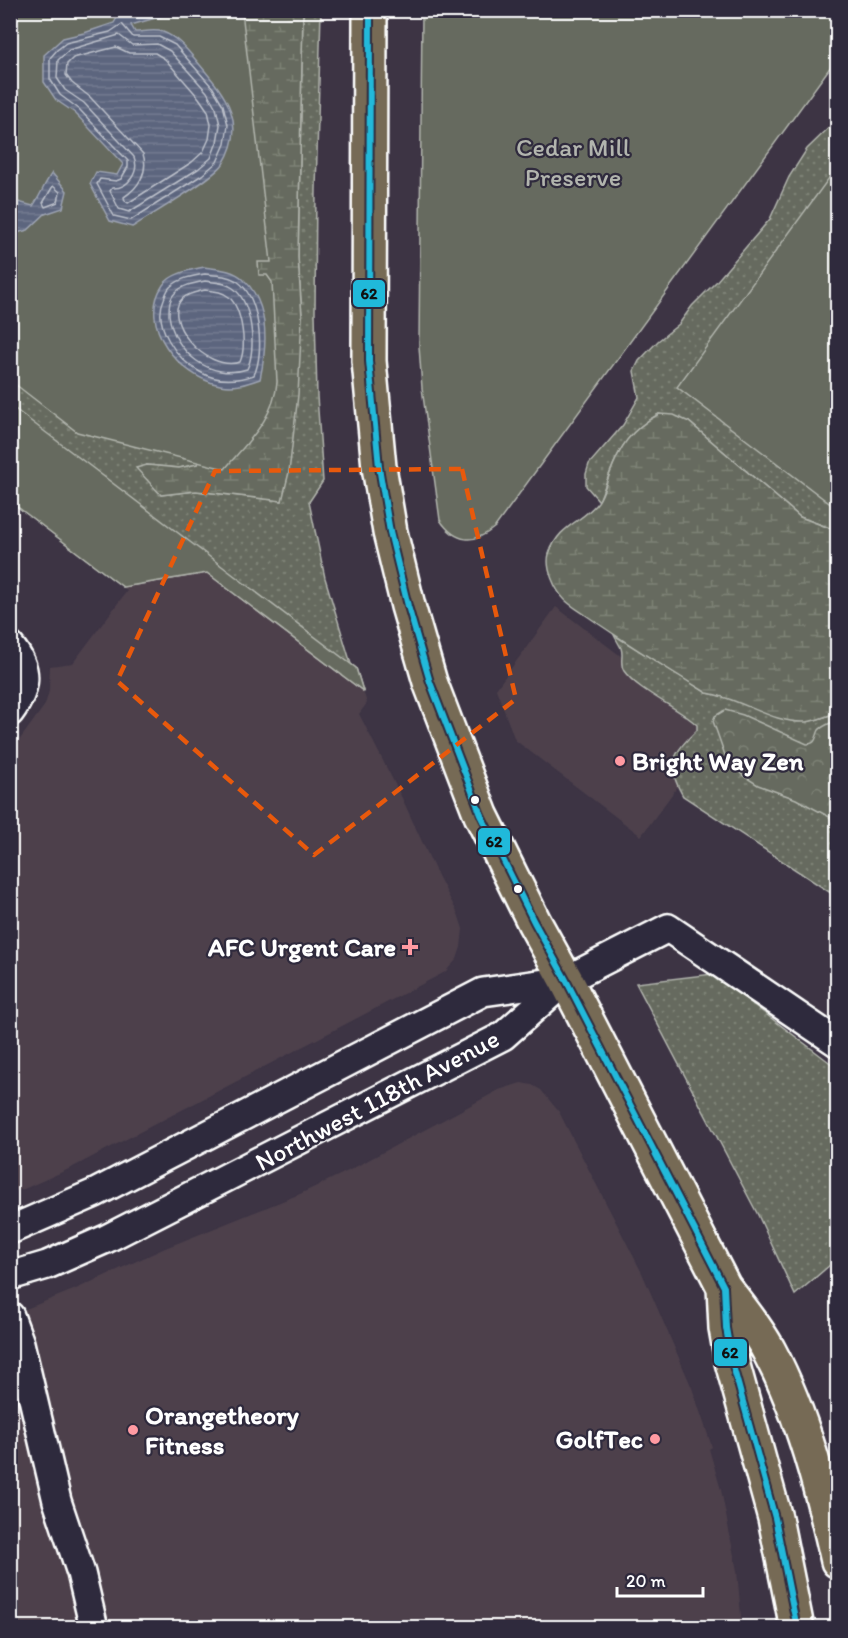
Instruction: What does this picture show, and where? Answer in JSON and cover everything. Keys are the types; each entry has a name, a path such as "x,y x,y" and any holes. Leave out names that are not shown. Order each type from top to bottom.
{"main road":[{"path":"370,10 369,361 379,467 390,532 429,682 481,815 510,874 724,1287 752,1323 769,1351 792,1400 827,1512 837,1561"},
{"path":"724,1287 726,1328 732,1362 775,1518 797,1628"}],"street":[{"path":"10,646 24,670 25,682 22,694 10,712"},
{"path":"566,980 668,928 837,1043"},
{"name":"Northwest 118th Avenue","path":"10,1230 95,1193 483,992 566,980"},
{"name":"Northwest 118th Avenue","path":"10,1276 47,1265 106,1239 503,1036 566,980"},
{"path":"10,1316 20,1342 57,1501 81,1573 94,1628"}],"highlighted area":[{"path":"462,469 516,699 314,855 117,681 215,471"}],"shaded area":[{"path":"207,573 363,691 367,703 359,714 458,914 463,929 461,947 457,959 445,972 71,1168 15,1191 11,1189 10,753 45,705 49,691 50,666 73,663 127,591 123,587"},
{"path":"556,607 622,657 621,665 630,678 697,725 697,730 681,745 675,755 673,771 678,786 641,836 515,740 496,689"},
{"path":"521,1083 541,1090 559,1112 642,1273 692,1388 712,1447 709,1449 721,1490 737,1571 742,1627 11,1628 11,1315 76,1289 163,1249 300,1194 348,1171 499,1090"}],"green space":[{"path":"10,11 242,11 271,262 258,262 259,275 267,275 272,282 277,382 271,407 265,418 251,439 225,469 77,432 11,381"},
{"path":"11,11 303,11 298,257 302,317 298,395 289,472 282,501 196,491 161,495 136,468 147,465 179,468 198,464 196,442"},
{"path":"303,11 321,11 315,313 317,396 323,481 309,502 325,578 351,664 356,668 363,691 207,573 123,587 11,502 10,357 196,442 198,464 179,468 147,465 161,495 196,491 282,501 302,317 298,257"},
{"name":"Cedar Mill Preserve","path":"422,11 837,11 837,58 495,527 473,539 459,537 452,533 440,520 422,388 419,346"},
{"path":"837,120 837,526 830,528 800,517 689,422 659,414 635,431 620,451 599,501 586,486 586,474 589,464 623,425 639,397 634,371 639,361 679,324 692,306 716,282 770,219 789,177 807,149"},
{"path":"837,167 837,509 677,387"},
{"path":"11,406 356,668 363,691 207,573 123,587 11,502"},
{"path":"659,414 674,415 689,422 800,517 829,528 837,526 837,713 806,722 794,722 707,693 631,646 565,600 558,591 548,566 553,544 565,530 598,502 617,456 627,440 640,426"},
{"path":"614,635 707,693 793,719 810,721 837,713 837,897 683,796 674,776 674,760 682,746 697,730 697,725 630,678 624,671 622,651"},
{"path":"725,710 743,715 807,744 814,742 820,729 837,720 837,821 796,799 758,785 742,775 726,758 713,721 715,716"},
{"path":"713,974 837,1068 837,1259 795,1295 758,1215 636,983"}],"water":[{"path":"115,11 180,11 131,25 135,32 163,32 183,46 218,88 231,111 234,123 234,136 230,149 217,171 132,227 110,221 90,184 96,172 117,175 123,164 75,113 56,100 44,82 44,55 63,38 114,23 118,16"},
{"path":"52,173 67,191 63,208 45,214 28,230 16,233 18,202 33,206"},
{"path":"204,267 235,273 252,289 258,301 262,313 265,340 260,379 230,386 205,380 190,372 166,347 155,316 156,300 163,285 176,275"}],"transit line":[{"name":"62","path":"370,10 369,361 379,467 390,532 408,606 430,682 481,815 534,922 724,1287 726,1328 732,1362 775,1518 797,1628"}],"place":[{"name":"Bright Way Zen","path":"620,761"},
{"name":"AFC Urgent Care","path":"410,947"},
{"name":"Orangetheory Fitness","path":"133,1430"},
{"name":"GolfTec","path":"655,1439"}]}
